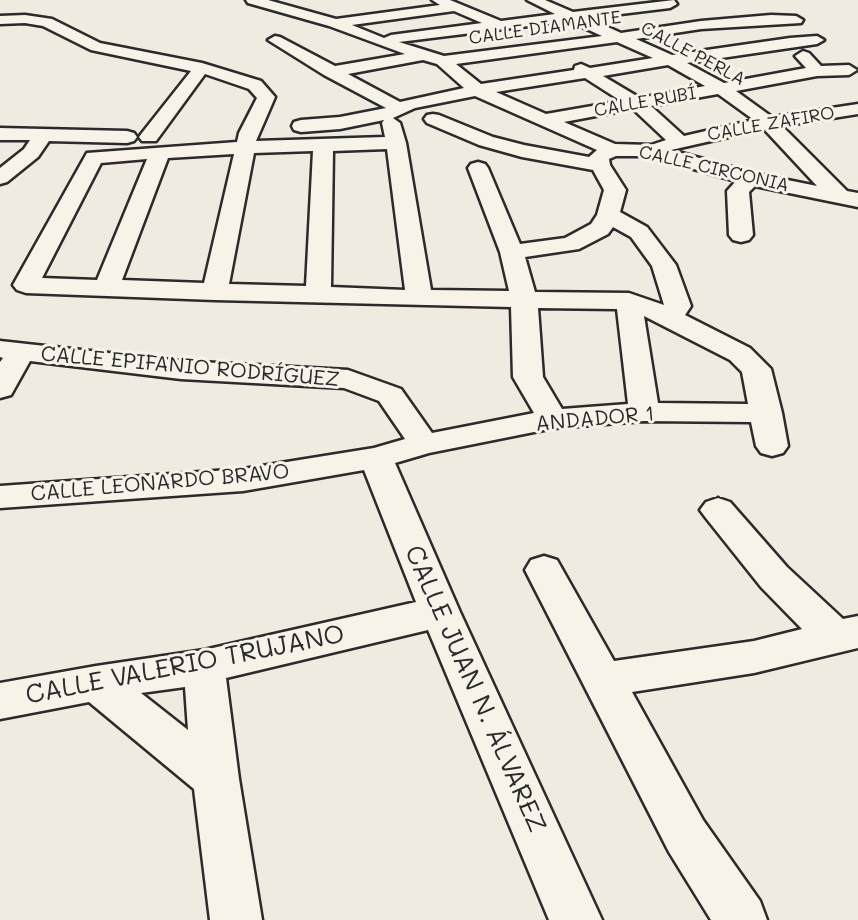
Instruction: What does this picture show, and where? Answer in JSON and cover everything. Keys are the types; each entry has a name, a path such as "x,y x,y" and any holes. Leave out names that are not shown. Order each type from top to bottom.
{"street":[{"name":"CALLE CIRCONIA","path":"253,0 334,23 379,41 435,58 477,90 544,120 606,157 648,150 750,179 858,200"},
{"path":"439,0 498,25 587,73 638,104 679,141"},
{"name":"CALLE PERLA","path":"534,0 670,60 748,105 840,197"},
{"path":"379,41 668,2"},
{"path":"278,8 310,4"},
{"path":"757,4 817,71"},
{"path":"351,5 373,18"},
{"path":"334,23 457,7"},
{"path":"781,7 853,75"},
{"path":"0,20 25,19 47,22 96,47 202,68 255,85 266,97 247,140 215,292"},
{"name":"CALLE DIAMANTE","path":"330,72 435,58 543,49 701,24 771,19 796,20"},
{"path":"275,40 393,111"},
{"path":"247,140 274,129 340,123 393,111 410,104 477,90 790,42 825,48"},
{"path":"106,288 154,146 202,68"},
{"name":"CALLE RUBÍ","path":"544,120 817,71 853,75"},
{"path":"340,123 344,99"},
{"name":"CALLE ZAFIRO","path":"648,150 679,141 768,123 858,109"},
{"path":"393,111 420,298"},
{"path":"433,119 486,141 522,151 606,157 615,190 608,215 600,229 571,244 512,252"},
{"path":"0,134 154,146"},
{"path":"0,178 31,153 42,136"},
{"path":"396,142 323,146 247,140 154,146 94,157 26,285 420,298 629,301 648,307 740,354 756,369 767,413 772,446"},
{"path":"318,295 323,146"},
{"path":"478,168 512,252 524,300 528,376 538,398 554,419"},
{"path":"741,235 738,191 750,179"},
{"path":"608,215 639,232 664,265 678,306 668,318"},
{"path":"629,301 644,412"},
{"path":"0,389 10,351"},
{"name":"CALLE EPIFANIO RODRÍGUEZ","path":"10,351 181,370 348,379 390,395 424,444"},
{"name":"ANDADOR 1","path":"424,444 554,419 644,412 767,413"},
{"name":"CALLE LEONARDO BRAVO","path":"0,497 243,480 376,458 424,444"},
{"name":"CALLE JUAN N. ÁLVAREZ","path":"376,458 440,612 576,920"},
{"path":"718,510 774,578 847,634"},
{"path":"544,570 686,836 741,920"},
{"name":"CALLE VALERIO TRUJANO","path":"0,701 96,683 204,667 440,612"},
{"path":"601,680 754,657 847,634"},
{"path":"204,667 216,779 236,920"},
{"path":"96,683 216,779"}]}
